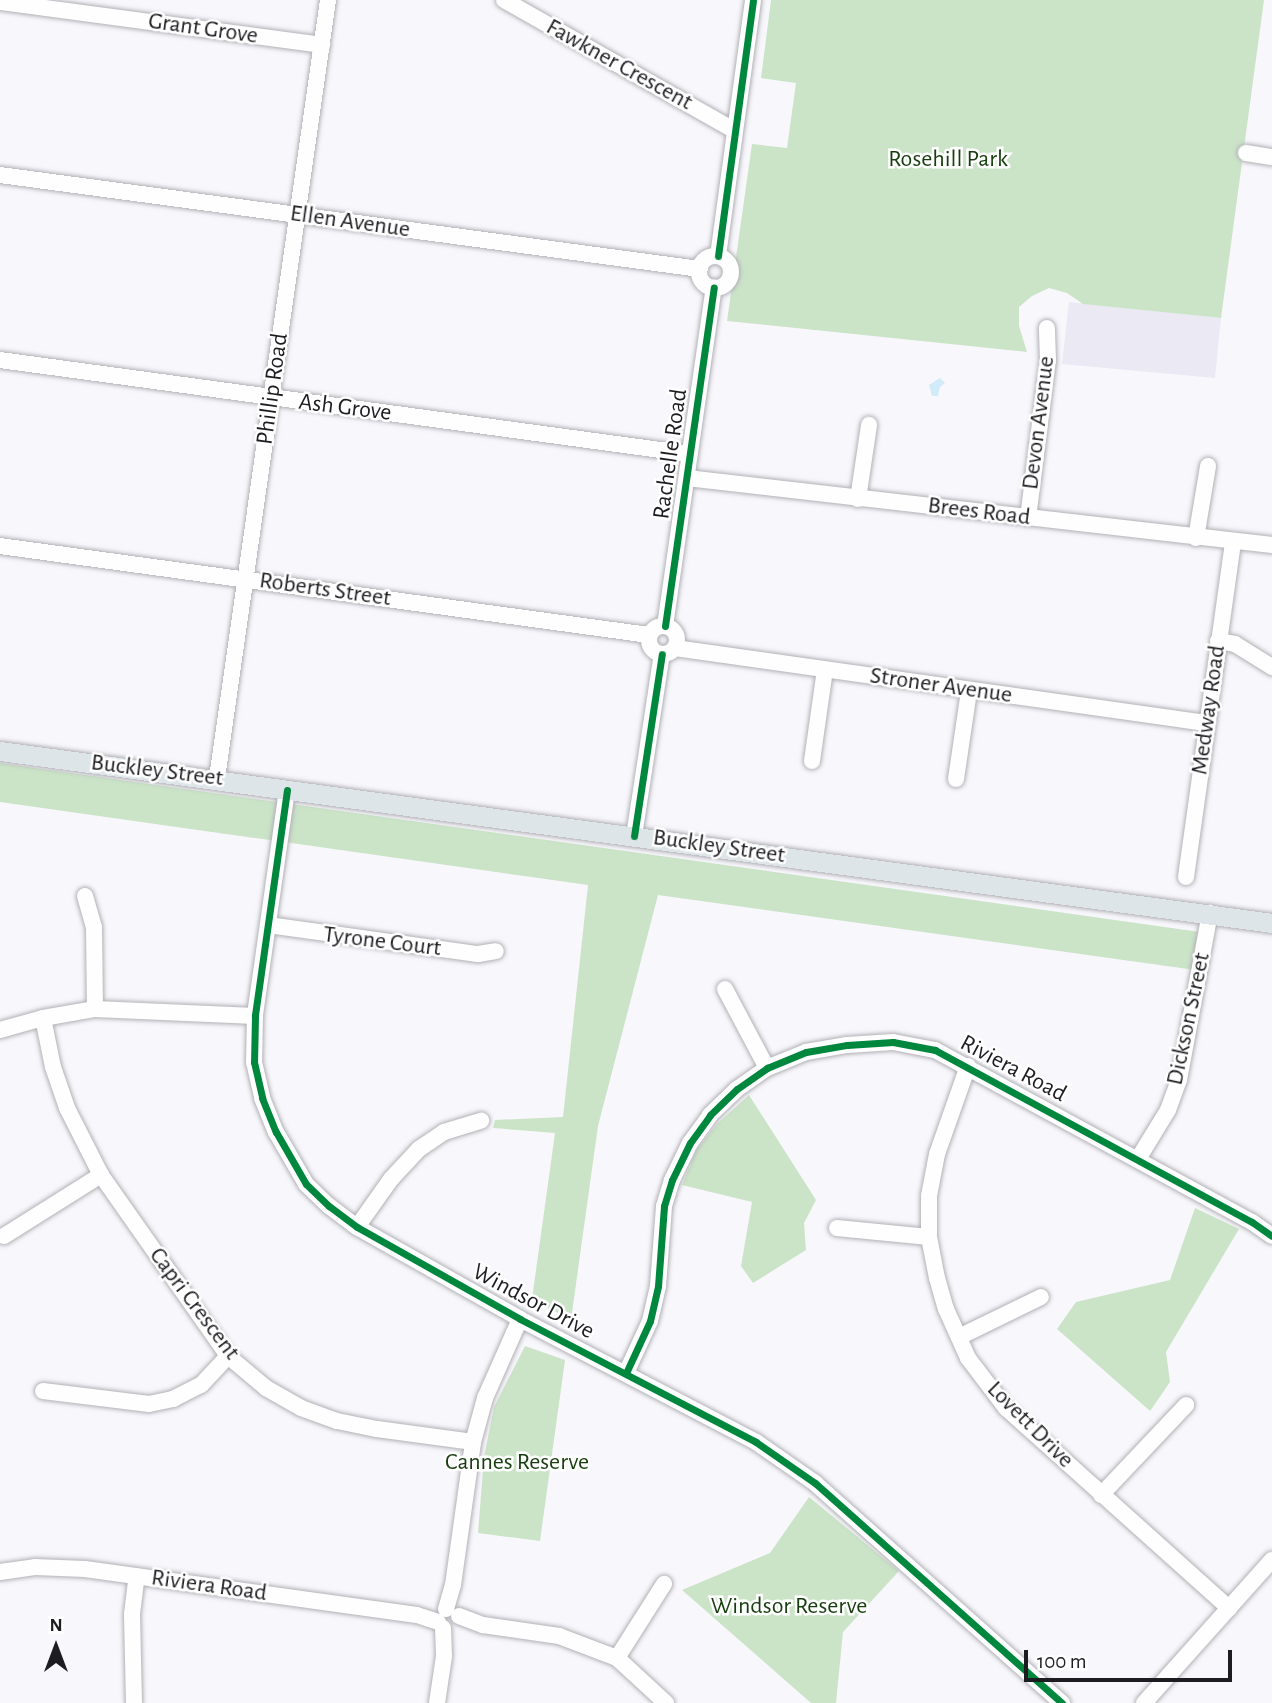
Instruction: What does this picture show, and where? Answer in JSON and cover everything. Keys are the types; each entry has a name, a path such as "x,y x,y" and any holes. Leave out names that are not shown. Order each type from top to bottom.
{"main road":[{"name":"Buckley Street","path":"0,751 217,778 287,790 1272,923"}],"street":[{"name":"Phillip Road","path":"217,778 328,0"},
{"name":"Fawkner Crescent","path":"504,0 734,130"},
{"path":"534,17 537,0"},
{"path":"718,256 753,0"},
{"name":"Grant Grove","path":"0,2 322,45"},
{"path":"1246,153 1272,157"},
{"name":"Ellen Avenue","path":"0,175 700,269"},
{"path":"718,256 730,266 730,276 724,285 714,288 701,279 700,269 704,260 718,256"},
{"name":"Rachelle Road","path":"665,626 714,288"},
{"name":"Devon Avenue","path":"1028,518 1048,360 1047,328"},
{"name":"Ash Grove","path":"0,360 690,454"},
{"path":"858,499 869,425"},
{"path":"1196,538 1208,466"},
{"name":"Brees Road","path":"687,478 1233,543 1272,545"},
{"name":"Medway Road","path":"1186,877 1233,543"},
{"name":"Roberts Street","path":"0,546 649,635"},
{"path":"634,836 669,651 676,633 665,626 655,628 649,635 651,648 669,651"},
{"path":"1218,641 1235,644 1272,667"},
{"name":"Stroner Avenue","path":"669,651 1206,723"},
{"path":"812,761 825,670"},
{"path":"956,779 970,691"},
{"name":"Windsor Drive","path":"287,790 255,1016 254,1062 262,1098 276,1132 306,1184 357,1227 520,1319 755,1442 814,1483 1062,1703"},
{"path":"85,896 94,927 95,1009"},
{"name":"Dickson Street","path":"1138,1159 1168,1110 1179,1080 1210,913"},
{"name":"Tyrone Court","path":"268,925 478,954 496,951"},
{"path":"725,989 767,1068"},
{"path":"0,1030 43,1018 95,1009 255,1016"},
{"name":"Capri Crescent","path":"43,1018 52,1067 67,1108 101,1175 229,1356 267,1388 313,1413 377,1429 473,1442"},
{"name":"Riviera Road","path":"626,1374 650,1321 658,1286 664,1206 672,1180 690,1143 710,1115 737,1089 767,1068 806,1052 847,1045 893,1042 935,1050 1138,1159 1272,1236"},
{"name":"Lovett Drive","path":"968,1066 937,1154 929,1196 929,1237 946,1309 968,1358 1006,1408 1229,1608"},
{"path":"357,1227 391,1179 419,1149 444,1132 481,1121"},
{"path":"4,1236 101,1175"},
{"path":"837,1228 929,1237"},
{"path":"959,1337 1041,1297"},
{"path":"437,1703 473,1442 485,1398 520,1319"},
{"path":"43,1391 149,1404 173,1399 201,1385 229,1356"},
{"path":"1101,1495 1186,1405"},
{"path":"1144,1703 1272,1560"},
{"name":"Riviera Road","path":"0,1573 59,1566 559,1636 617,1658 666,1703"},
{"path":"132,1576 127,1596 132,1614 134,1703"},
{"path":"617,1658 664,1584"}],"shaded area":[{"path":"1069,302 1221,318 1215,378 1062,364"}],"green space":[{"name":"Rosehill Park","path":"771,0 1264,0 1221,318 1083,304 1067,293 1049,288 1032,296 1019,307 1019,326 1027,352 727,321 752,144 787,148 796,83 761,78"},
{"path":"0,763 1200,932 1195,970 658,895 598,1126 571,1320 532,1299 555,1133 493,1128 495,1120 563,1117 588,885 0,802"},
{"path":"749,1095 816,1200 804,1223 806,1250 753,1283 741,1266 752,1202 682,1185 696,1151 717,1124"},
{"path":"1195,1208 1239,1229 1166,1352 1170,1382 1150,1411 1057,1329 1076,1302 1170,1280"},
{"name":"Cannes Reserve","path":"525,1346 565,1360 540,1541 478,1533 484,1457 494,1407"},
{"name":"Windsor Reserve","path":"809,1497 899,1571 843,1632 836,1703 811,1703 682,1590 770,1553"}],"water":[{"path":"940,378 945,383 940,387 938,396 932,396 929,385"}],"cycle path":[{"path":"718,256 753,0"},
{"path":"665,626 714,288"},
{"path":"634,836 662,654"},
{"path":"287,790 255,1016 254,1062 262,1098 276,1132 306,1184 357,1227 520,1319 756,1442 815,1483 1062,1703"},
{"path":"626,1373 650,1321 658,1286 664,1206 672,1180 690,1143 710,1115 737,1089 767,1068 806,1052 847,1045 893,1042 935,1050 1252,1222 1272,1236"}]}
